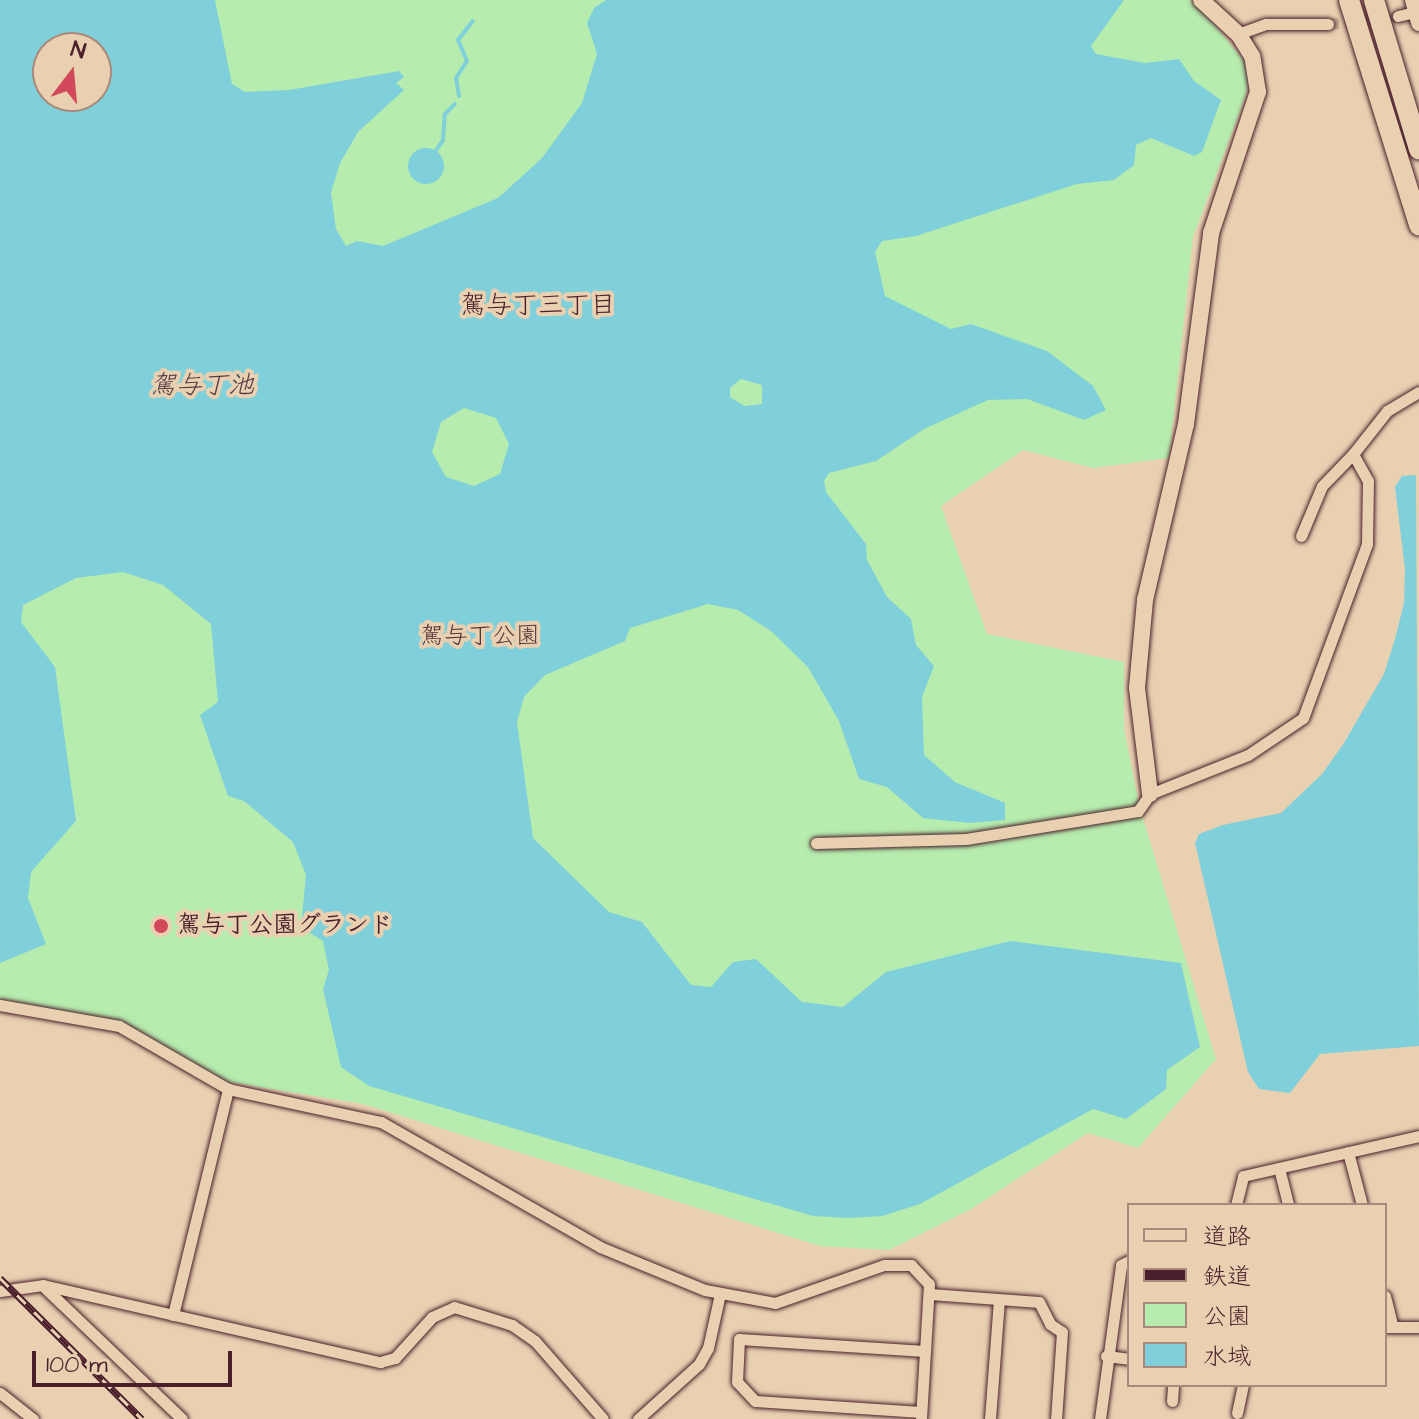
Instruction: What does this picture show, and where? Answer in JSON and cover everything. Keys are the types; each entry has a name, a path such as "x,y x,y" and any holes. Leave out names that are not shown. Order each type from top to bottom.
{"highway":[{"path":"1349,0 1419,225"},
{"path":"1374,0 1419,149"}],"street":[{"path":"1150,794 1140,738 1139,645 1155,547 1183,437 1211,233 1256,102 1252,56 1238,34 1201,0"},
{"path":"1398,16 1416,12"},
{"path":"1238,34 1266,24 1328,24"},
{"path":"1301,536 1322,486 1353,454 1387,411 1419,392"},
{"path":"816,843 1007,833 1034,824 1138,811 1150,794 1248,755 1303,718 1367,544 1368,481 1353,454"},
{"path":"0,1005 119,1026 228,1089 381,1122 600,1247 658,1275 720,1294 775,1303 897,1263 911,1265 923,1276 930,1294 921,1416 755,1401 737,1382 739,1339 925,1351"},
{"path":"173,1315 228,1089"},
{"path":"1236,1203 1243,1176 1419,1136"},
{"path":"1348,1152 1361,1203"},
{"path":"1279,1168 1288,1203"},
{"path":"1100,1419 1106,1356 1121,1265 1127,1262"},
{"path":"43,1285 182,1419"},
{"path":"0,1291 43,1285 380,1362 395,1358 442,1310 454,1307 486,1315 535,1341 603,1419"},
{"path":"638,1419 699,1364 708,1348 720,1294"},
{"path":"930,1294 1039,1302 1050,1324 1062,1332 1056,1419"},
{"path":"990,1419 999,1300"},
{"path":"1389,1327 1419,1327"},
{"path":"1106,1356 1127,1359"},
{"path":"1172,1401 1173,1387"},
{"path":"1237,1413 1243,1387"},
{"path":"0,1393 33,1419"}],"green space":[{"name":"駕与丁池","path":"0,0 1190,0 1216,26 1248,66 1247,92 1193,237 1169,458 1093,468 1023,450 941,506 987,634 1124,662 1124,728 1139,805 1216,1059 1138,1148 1088,1133 971,1209 889,1250 820,1246 363,1104 228,1082 120,1023 0,1001"}],"water":[{"name":"駕与丁池","path":"0,0 215,0 232,84 245,92 289,90 399,71 404,77 396,83 404,90 358,132 340,163 331,193 336,229 346,246 357,241 383,246 498,198 542,158 582,103 597,54 587,23 594,8 606,0 1124,0 1091,46 1096,54 1145,63 1179,59 1194,81 1221,100 1202,152 1194,156 1151,138 1136,145 1134,165 1114,180 1077,184 916,236 882,241 875,252 885,296 951,329 971,324 1047,351 1093,386 1106,410 1084,420 1027,399 988,400 924,429 876,461 829,473 824,481 826,492 866,544 867,560 887,597 911,619 916,645 934,666 922,697 924,755 955,782 1005,803 1005,820 970,823 923,818 887,787 859,779 839,721 808,667 771,631 738,610 708,604 630,628 625,641 545,675 524,697 517,722 533,838 609,912 642,922 691,985 711,987 733,962 756,959 802,1002 843,1007 886,972 1010,941 1181,963 1200,1047 1167,1070 1166,1089 1126,1119 1093,1109 920,1204 882,1216 850,1218 813,1216 369,1086 341,1067 323,989 329,970 323,941 301,927 306,875 293,842 244,801 228,796 200,715 218,702 211,624 163,585 123,572 76,578 23,605 21,622 55,667 76,821 31,872 28,898 46,944 0,963","holes":["741,379 762,385 762,404 744,406 730,397 730,388","464,408 496,418 509,444 500,474 474,486 446,477 432,452 441,422"]},
{"path":"426,148 439,153 444,166 439,179 426,184 413,179 408,166 413,153"},
{"path":"1416,475 1419,1046 1320,1054 1290,1093 1259,1089 1248,1072 1195,843 1199,834 1223,825 1281,813 1322,774 1344,743 1384,674 1395,639 1404,603 1405,569 1395,487 1402,476"}],"waterway":[{"path":"459,96 456,78 467,61 458,40 473,21"},
{"path":"433,155 443,140 445,114 455,104"}],"tunnel":[{"path":"1328,24 1398,16"}],"railway":[{"path":"0,1278 142,1419"}],"place":[{"name":"駕与丁公園グランド","path":"161,926"}],"district":[{"name":"駕与丁三丁目","path":"538,306"}],"park label":[{"name":"駕与丁公園","path":"480,637"}]}
